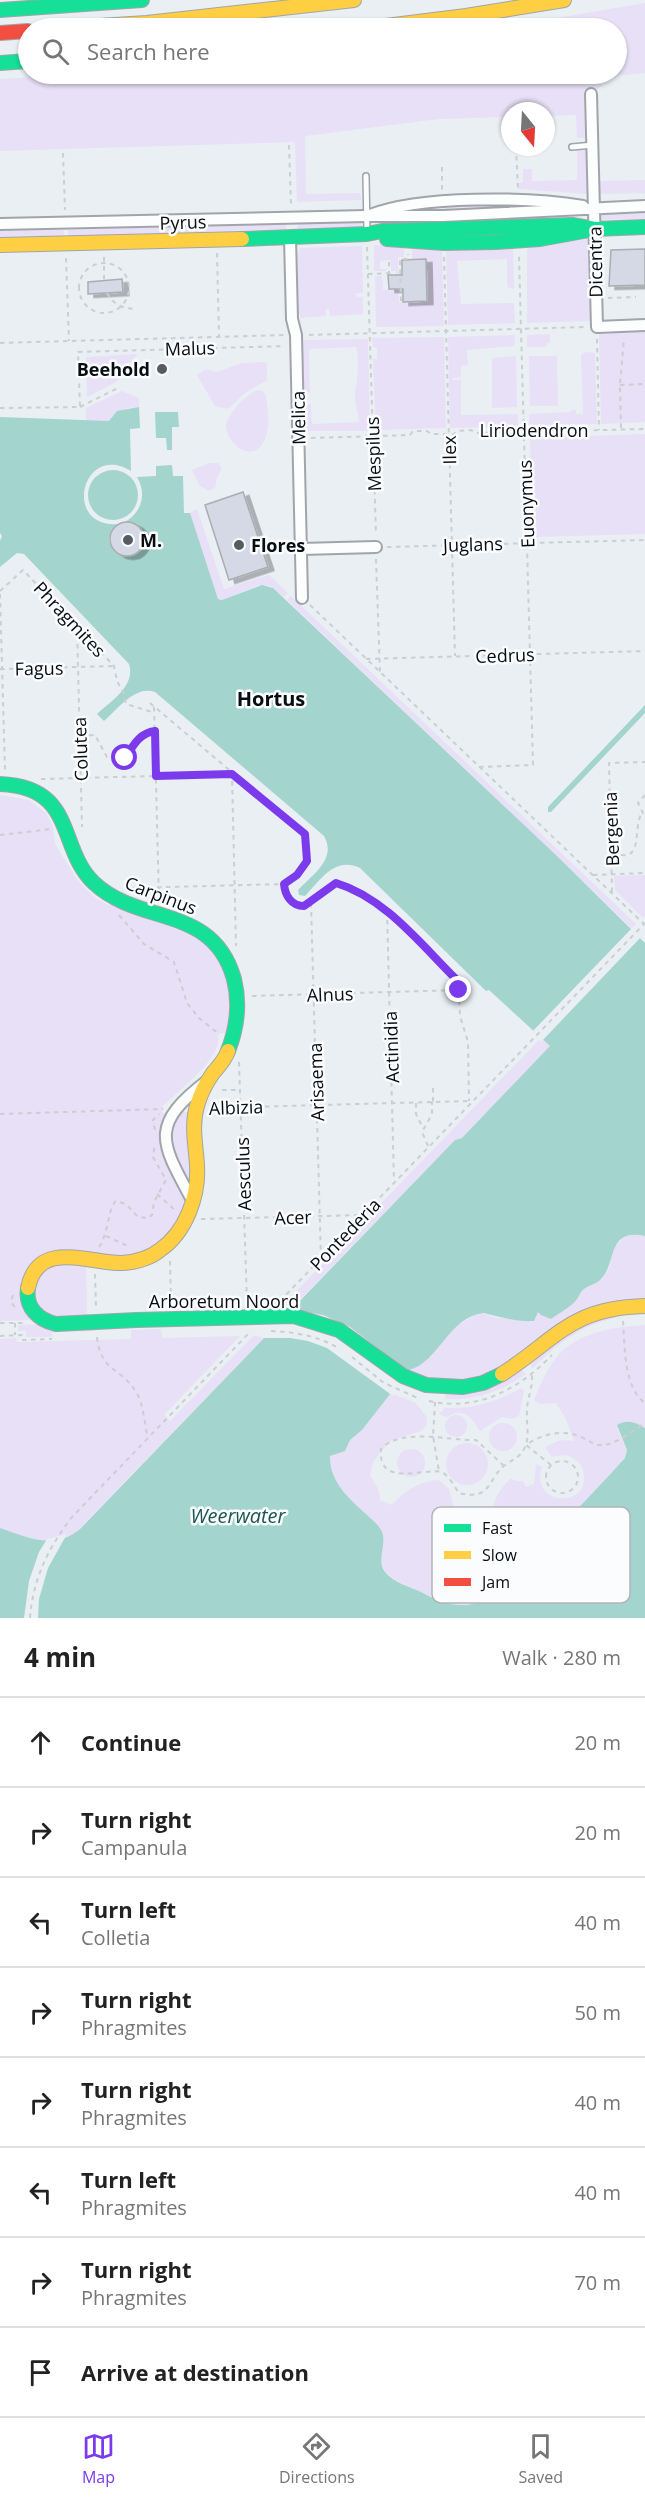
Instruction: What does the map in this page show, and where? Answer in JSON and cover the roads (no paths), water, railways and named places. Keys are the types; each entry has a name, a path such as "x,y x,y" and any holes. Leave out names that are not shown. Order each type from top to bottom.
{"main road":[{"path":"0,10 142,0"},
{"path":"191,18 354,0"},
{"path":"450,18 564,0"},
{"path":"0,33 18,32"},
{"path":"0,63 18,62"},
{"name":"Pyrus","path":"0,245 290,238 367,234 382,231 572,225 595,229 645,227"},
{"name":"Carpinus","path":"3,784 28,789 54,806 62,815 84,871 100,888 118,899 159,912 194,927 212,940 224,956 232,974 237,996 237,1019 230,1047 225,1059 210,1077 196,1108 194,1135 197,1175 187,1219 169,1243 145,1259 120,1263 94,1255 61,1257 52,1259 36,1269 28,1285 28,1295 33,1312 48,1322"},
{"name":"Arboretum Noord","path":"48,1322 73,1324 96,1321 270,1315 313,1319 355,1340 400,1375 423,1384 444,1388 474,1386 501,1376 522,1362 552,1335 574,1321 597,1311 622,1306 645,1306"}],"street":[{"name":"Dicentra","path":"591,94 597,327 645,325"},
{"name":"Pyrus","path":"0,224 443,216 645,206"},
{"name":"Melica","path":"290,238 292,319 296,335 302,598"},
{"path":"301,549 376,548"},
{"name":"Carpinus","path":"192,1200 170,1158 165,1130 174,1109 210,1077"}],"lane":[{"path":"572,147 593,145"},
{"path":"366,176 367,234"}],"water":[{"name":"Weerwater","path":"139,407 140,428 130,429 131,471 114,465 100,467 90,476 85,488 84,502 90,514 101,522 119,524 110,534 110,543 114,550 131,555 139,552 144,545 140,528 125,522 139,508 141,502 142,490 137,477 156,476 156,466 172,465 173,476 183,476 184,513 190,513 218,599 222,600 262,585 273,588 557,856 645,943 645,1236 624,1237 618,1242 606,1273 601,1279 584,1289 572,1305 551,1319 538,1312 534,1321 514,1320 484,1313 462,1322 428,1358 409,1370 362,1430 350,1440 345,1451 330,1456 333,1474 341,1489 382,1532 381,1563 385,1572 397,1581 432,1597 432,1603 467,1605 478,1603 630,1603 630,1507 579,1507 625,1458 627,1450 617,1425 628,1422 638,1424 645,1428 645,1618 0,1618 0,1528 31,1538 51,1541 61,1539 80,1529 455,1140 462,1138 550,1046 489,990 486,991 360,868 351,865 336,867 329,871 305,896 299,895 298,890 322,866 328,852 324,836 155,692 141,692 134,695 104,721 97,714 126,686 130,672 129,664 24,554 17,553 0,567 2,536 0,533 0,417 109,421 117,411"},
{"path":"155,412 178,412 179,427 172,427 172,450 167,450 166,438 156,438"},
{"path":"113,470 122,472 133,481 138,495 136,504 127,515 113,520 104,518 93,509 88,495 90,486 99,475"},
{"path":"645,705 645,713 551,812 548,812 548,807"}],"place":[{"name":"Beehold","path":"162,369"},
{"name":"M.","path":"128,540"},
{"name":"Flores","path":"239,545"}],"district":[{"name":"Hortus","path":"271,698"}]}
